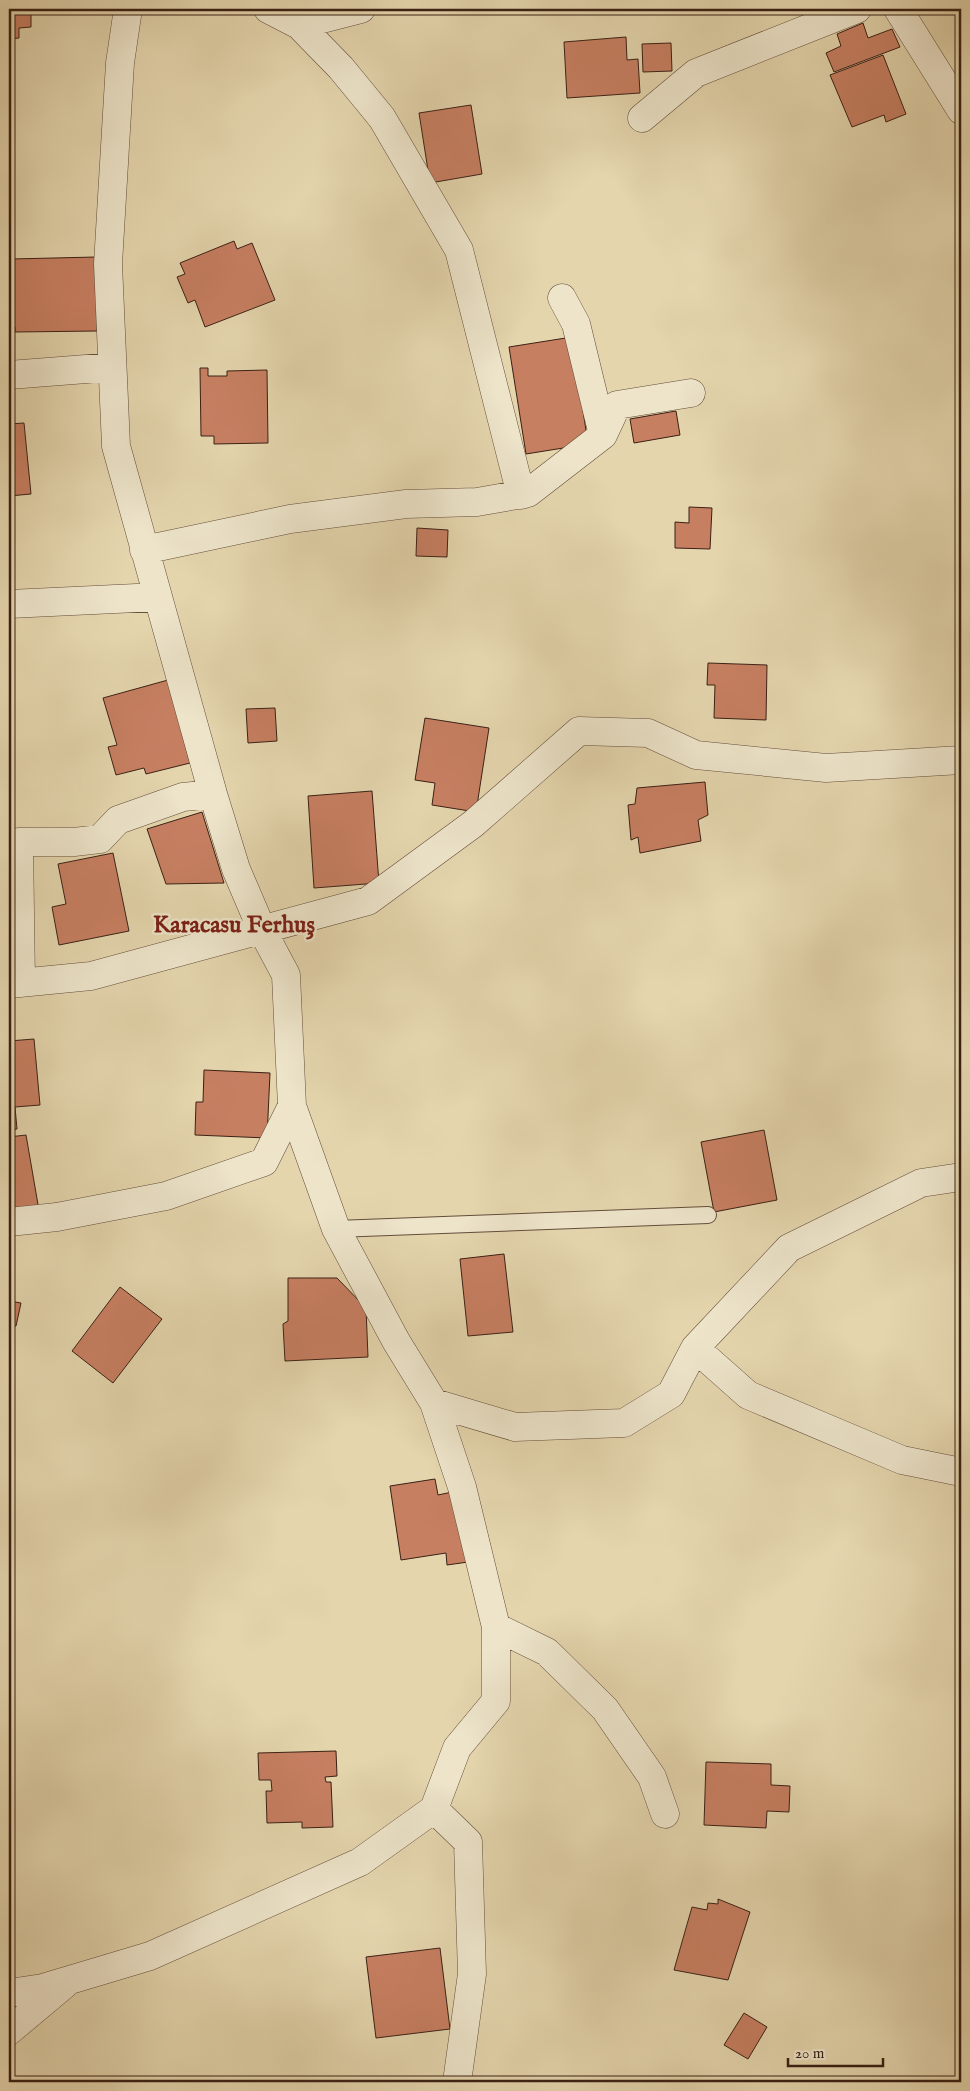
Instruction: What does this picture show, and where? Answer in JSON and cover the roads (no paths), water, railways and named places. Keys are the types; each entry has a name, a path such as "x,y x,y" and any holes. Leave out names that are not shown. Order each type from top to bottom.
{"street":[{"path":"9,1993 43,1988 150,1956 360,1862 434,1809 457,1748 496,1701 496,1627 462,1487 434,1403 396,1342 336,1229 292,1106 286,975 262,930 236,869 213,794 116,446 108,264 120,63 128,9"},
{"path":"268,9 299,25 341,68 382,118 459,250 521,495"},
{"path":"299,25 361,9"},
{"path":"642,118 696,73 857,9"},
{"path":"898,9 961,110"},
{"path":"562,298 576,324 603,435"},
{"path":"9,375 112,367"},
{"path":"144,550 290,519 406,504 478,502 528,493 603,435 616,405 691,393"},
{"path":"9,604 158,597"},
{"path":"213,794 183,797 118,820 100,839 74,842 19,842 15,984 91,976 368,901 473,824 579,731 648,733 696,755 826,768 961,760"},
{"path":"9,1222 57,1217 166,1196 264,1162 292,1106"},
{"path":"434,1403 515,1428 624,1423 671,1394 695,1348 789,1248 921,1183 961,1177"},
{"path":"695,1348 748,1395 902,1460 961,1472"},
{"path":"496,1627 547,1652 605,1709 652,1777 665,1814"},
{"path":"434,1809 468,1842 472,1974 457,2082"},
{"path":"9,2031 70,1980"}],"lane":[{"path":"336,1229 708,1215"}],"district":[{"name":"Karacasu Ferhuş","path":"234,924"}]}
